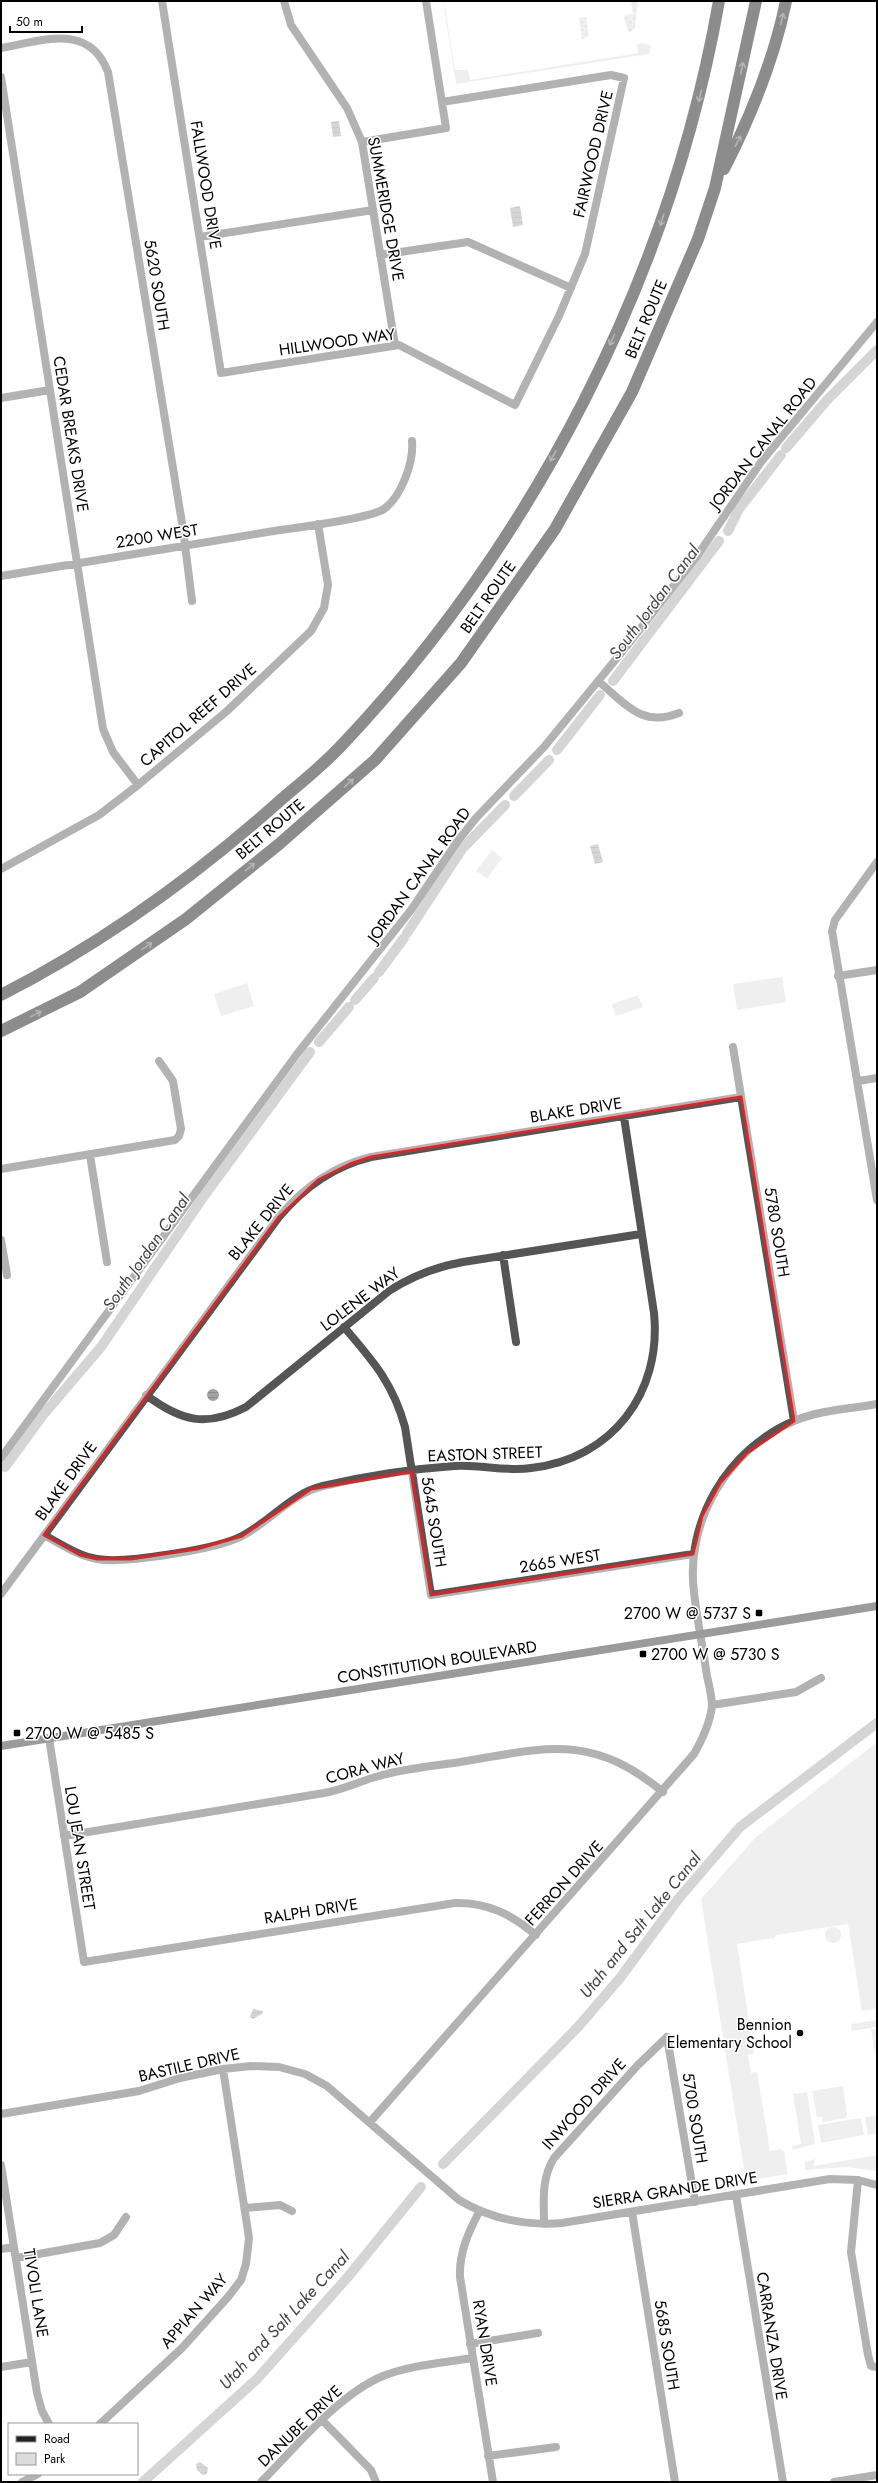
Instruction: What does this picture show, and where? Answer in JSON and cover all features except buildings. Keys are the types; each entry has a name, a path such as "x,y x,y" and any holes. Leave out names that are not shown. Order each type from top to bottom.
{"highway":[{"path":"709,58 712,1"},
{"name":"BELT ROUTE","path":"1,995 54,968 149,906 248,829 338,750 418,660 513,528 588,393 655,243 695,114 709,58 719,1"},
{"name":"BELT ROUTE","path":"1,1031 80,992 186,919 278,845 375,760 461,663 555,529 632,392 698,239 714,188 756,1"},
{"path":"714,188 747,123 768,67 786,1"}],"main road":[{"name":"CONSTITUTION BOULEVARD","path":"1,1746 877,1606"}],"street":[{"name":"FALLWOOD DRIVE","path":"162,1 221,373"},
{"name":"SUMMERIDGE DRIVE","path":"284,1 291,25 347,108 362,142 395,345"},
{"path":"362,142 446,128 426,1"},
{"name":"5620 SOUTH","path":"1,48 58,39 80,41 99,52 108,72 185,546 192,601"},
{"name":"FAIRWOOD DRIVE","path":"442,102 611,75 624,78 585,254 571,288 515,405"},
{"name":"CEDAR BREAKS DRIVE","path":"1,77 103,729 113,752 138,785"},
{"path":"200,237 373,210"},
{"path":"380,255 468,242 571,288"},
{"name":"JORDAN CANAL ROAD","path":"1,1458 297,1054 411,910 460,837 476,818 526,768 598,681 688,567 761,462 877,322"},
{"name":"HILLWOOD WAY","path":"221,373 395,345 403,346 515,405"},
{"path":"1,398 50,390"},
{"name":"2200 WEST","path":"1,576 318,524 376,512 388,505 411,464 412,441"},
{"name":"CAPITOL REEF DRIVE","path":"1,869 99,815 138,785 227,711 316,624 324,608 328,585 318,524"},
{"path":"598,681 646,717 661,719 679,713"},
{"path":"877,862 833,926 832,941 858,1081 877,1200"},
{"path":"838,976 877,970"},
{"name":"5780 SOUTH","path":"734,1047 794,1421"},
{"path":"1,1169 168,1142 179,1136 181,1129 174,1081 159,1061"},
{"path":"858,1081 877,1078"},
{"name":"BLAKE DRIVE","path":"1,1594 146,1395 279,1217 302,1192 318,1180 350,1164 371,1157 741,1097"},
{"name":"EASTON STREET","path":"44,1535 80,1555 97,1559 123,1560 198,1549 242,1536 288,1502 311,1489 457,1466 523,1469 553,1464 590,1450 623,1421 645,1385 650,1373 656,1338 654,1313 624,1117"},
{"path":"90,1155 107,1262"},
{"name":"LOLENE WAY","path":"146,1395 176,1415 186,1418 206,1420 231,1414 246,1407 389,1291 413,1277 438,1267 503,1255 641,1234"},
{"path":"1,1240 6,1275"},
{"path":"503,1255 516,1342"},
{"name":"5645 SOUTH","path":"344,1327 373,1361 394,1395 405,1427 431,1595"},
{"name":"FERRON DRIVE","path":"370,2122 663,1792 694,1754 706,1730 712,1705 694,1592 693,1554 702,1516 720,1483 747,1453 769,1435 794,1421 823,1413 877,1404"},
{"name":"2665 WEST","path":"431,1595 693,1554"},
{"path":"712,1705 796,1692 821,1678"},
{"name":"LOU JEAN STREET","path":"49,1738 84,1962"},
{"name":"CORA WAY","path":"64,1836 324,1793 348,1788 388,1774 545,1749 577,1749 606,1756 638,1772 663,1792"},
{"name":"RALPH DRIVE","path":"84,1962 455,1903 473,1903 500,1911 536,1935"},
{"name":"5700 SOUTH","path":"667,2037 695,2202"},
{"name":"INWOOD DRIVE","path":"544,2224 544,2183 547,2169 554,2158 637,2066 667,2037"},
{"name":"BASTILE DRIVE","path":"1,2114 139,2091 180,2078 224,2069 251,2066 292,2070 327,2086 446,2189 479,2212"},
{"name":"APPIAN WAY","path":"101,2423 182,2348 228,2297 241,2280 249,2248 245,2208 224,2069"},
{"name":"TIVOLI LANE","path":"1,2165 38,2402 48,2423"},
{"path":"858,2180 851,2252 868,2355 871,2366 877,2367"},
{"name":"SIERRA GRANDE DRIVE","path":"479,2212 516,2222 544,2224 695,2202 803,2182 858,2180 877,2185"},
{"name":"CARRANZA DRIVE","path":"736,2195 783,2482"},
{"path":"245,2208 280,2205 292,2211"},
{"name":"RYAN DRIVE","path":"479,2212 469,2231 460,2262 472,2358 493,2482"},
{"name":"5685 SOUTH","path":"632,2212 675,2482"},
{"path":"16,2258 100,2244 114,2235 126,2218"},
{"path":"1,2249 14,2247"},
{"path":"470,2344 538,2334"},
{"name":"DANUBE DRIVE","path":"262,2482 347,2397 383,2376 415,2367 472,2358"},
{"path":"1,2367 32,2362"},
{"path":"323,2421 371,2470 376,2482"},
{"path":"488,2456 556,2447"},
{"path":"22,2482 36,2475"},
{"path":"834,2482 877,2475"}],"highlighted area":[{"path":"741,1097 794,1421 747,1453 720,1483 702,1516 693,1554 431,1595 411,1472 311,1489 242,1536 197,1549 131,1559 97,1559 80,1555 44,1535 279,1217 318,1180 350,1164 371,1157"}],"green space":[{"path":"444,1 455,70 454,70"},
{"path":"631,1 638,1 635,28 629,33 624,18 625,15 633,14"},
{"path":"586,17 589,36 582,40 579,18"},
{"path":"642,43 651,45 649,54 456,84 454,70 468,70 470,80 638,53 637,45"},
{"path":"492,850 502,858 487,879 476,871"},
{"path":"782,977 786,1002 737,1010 733,984"},
{"path":"247,983 254,1006 221,1016 214,994"},
{"path":"638,995 643,1007 616,1016 612,1004"},
{"path":"877,1742 877,2009 862,2011 848,1924 776,1935 774,1938 737,1944 754,2053 748,2055 751,2073 757,2072 770,2151 781,2149 784,2151 788,2174 746,2181 701,1899 756,1837"},
{"path":"833,1927 840,1932 841,1935 836,1942 833,1943 826,1938 825,1935 830,1928"},
{"path":"877,2020 877,2027 852,2031 851,2024"},
{"path":"877,2029 877,2052 875,2053 871,2030"},
{"path":"843,2086 847,2114 846,2118 823,2122 822,2117 817,2117 812,2091"},
{"path":"807,2092 815,2144 793,2150 792,2146 801,2144 793,2094"},
{"path":"877,2116 877,2133 868,2135 865,2117"},
{"path":"861,2118 864,2135 821,2143 818,2125"},
{"path":"877,2155 877,2171 846,2167 805,2170 805,2162 815,2159 814,2166"}],"shaded area":[{"path":"339,121 341,136 333,137 331,122"},
{"path":"520,206 523,225 513,227 510,208"},
{"path":"598,844 603,862 595,864 590,846"},
{"path":"213,1389 217,1391 219,1395 217,1399 213,1401 209,1399 207,1395 209,1391"},
{"path":"253,2009 263,2011 262,2014 253,2019 250,2017"},
{"path":"200,2462 208,2468 207,2474 203,2475 197,2470 196,2464"}],"waterway":[{"name":"South Jordan Canal","path":"786,448 828,399 877,350"},
{"name":"South Jordan Canal","path":"728,531 739,509 781,455"},
{"name":"South Jordan Canal","path":"613,681 719,541"},
{"name":"South Jordan Canal","path":"557,750 600,695"},
{"name":"South Jordan Canal","path":"514,796 549,760"},
{"name":"South Jordan Canal","path":"407,933 462,849 505,805"},
{"name":"South Jordan Canal","path":"379,972 404,938"},
{"name":"South Jordan Canal","path":"355,1000 374,978"},
{"name":"South Jordan Canal","path":"319,1042 349,1007"},
{"name":"South Jordan Canal","path":"5,1467 43,1415 101,1347 204,1196 310,1052"},
{"name":"Utah and Salt Lake Canal","path":"443,2164 578,2027 620,1978 679,1898 740,1827 877,1723"},
{"name":"Utah and Salt Lake Canal","path":"143,2482 257,2379 347,2278 421,2187"}],"place":[{"name":"2700 W @ 5737 S","path":"759,1613"},
{"name":"2700 W @ 5730 S","path":"643,1654"},
{"name":"2700 W @ 5485 S","path":"17,1733"},
{"name":"Bennion Elementary School","path":"800,2033"}]}
